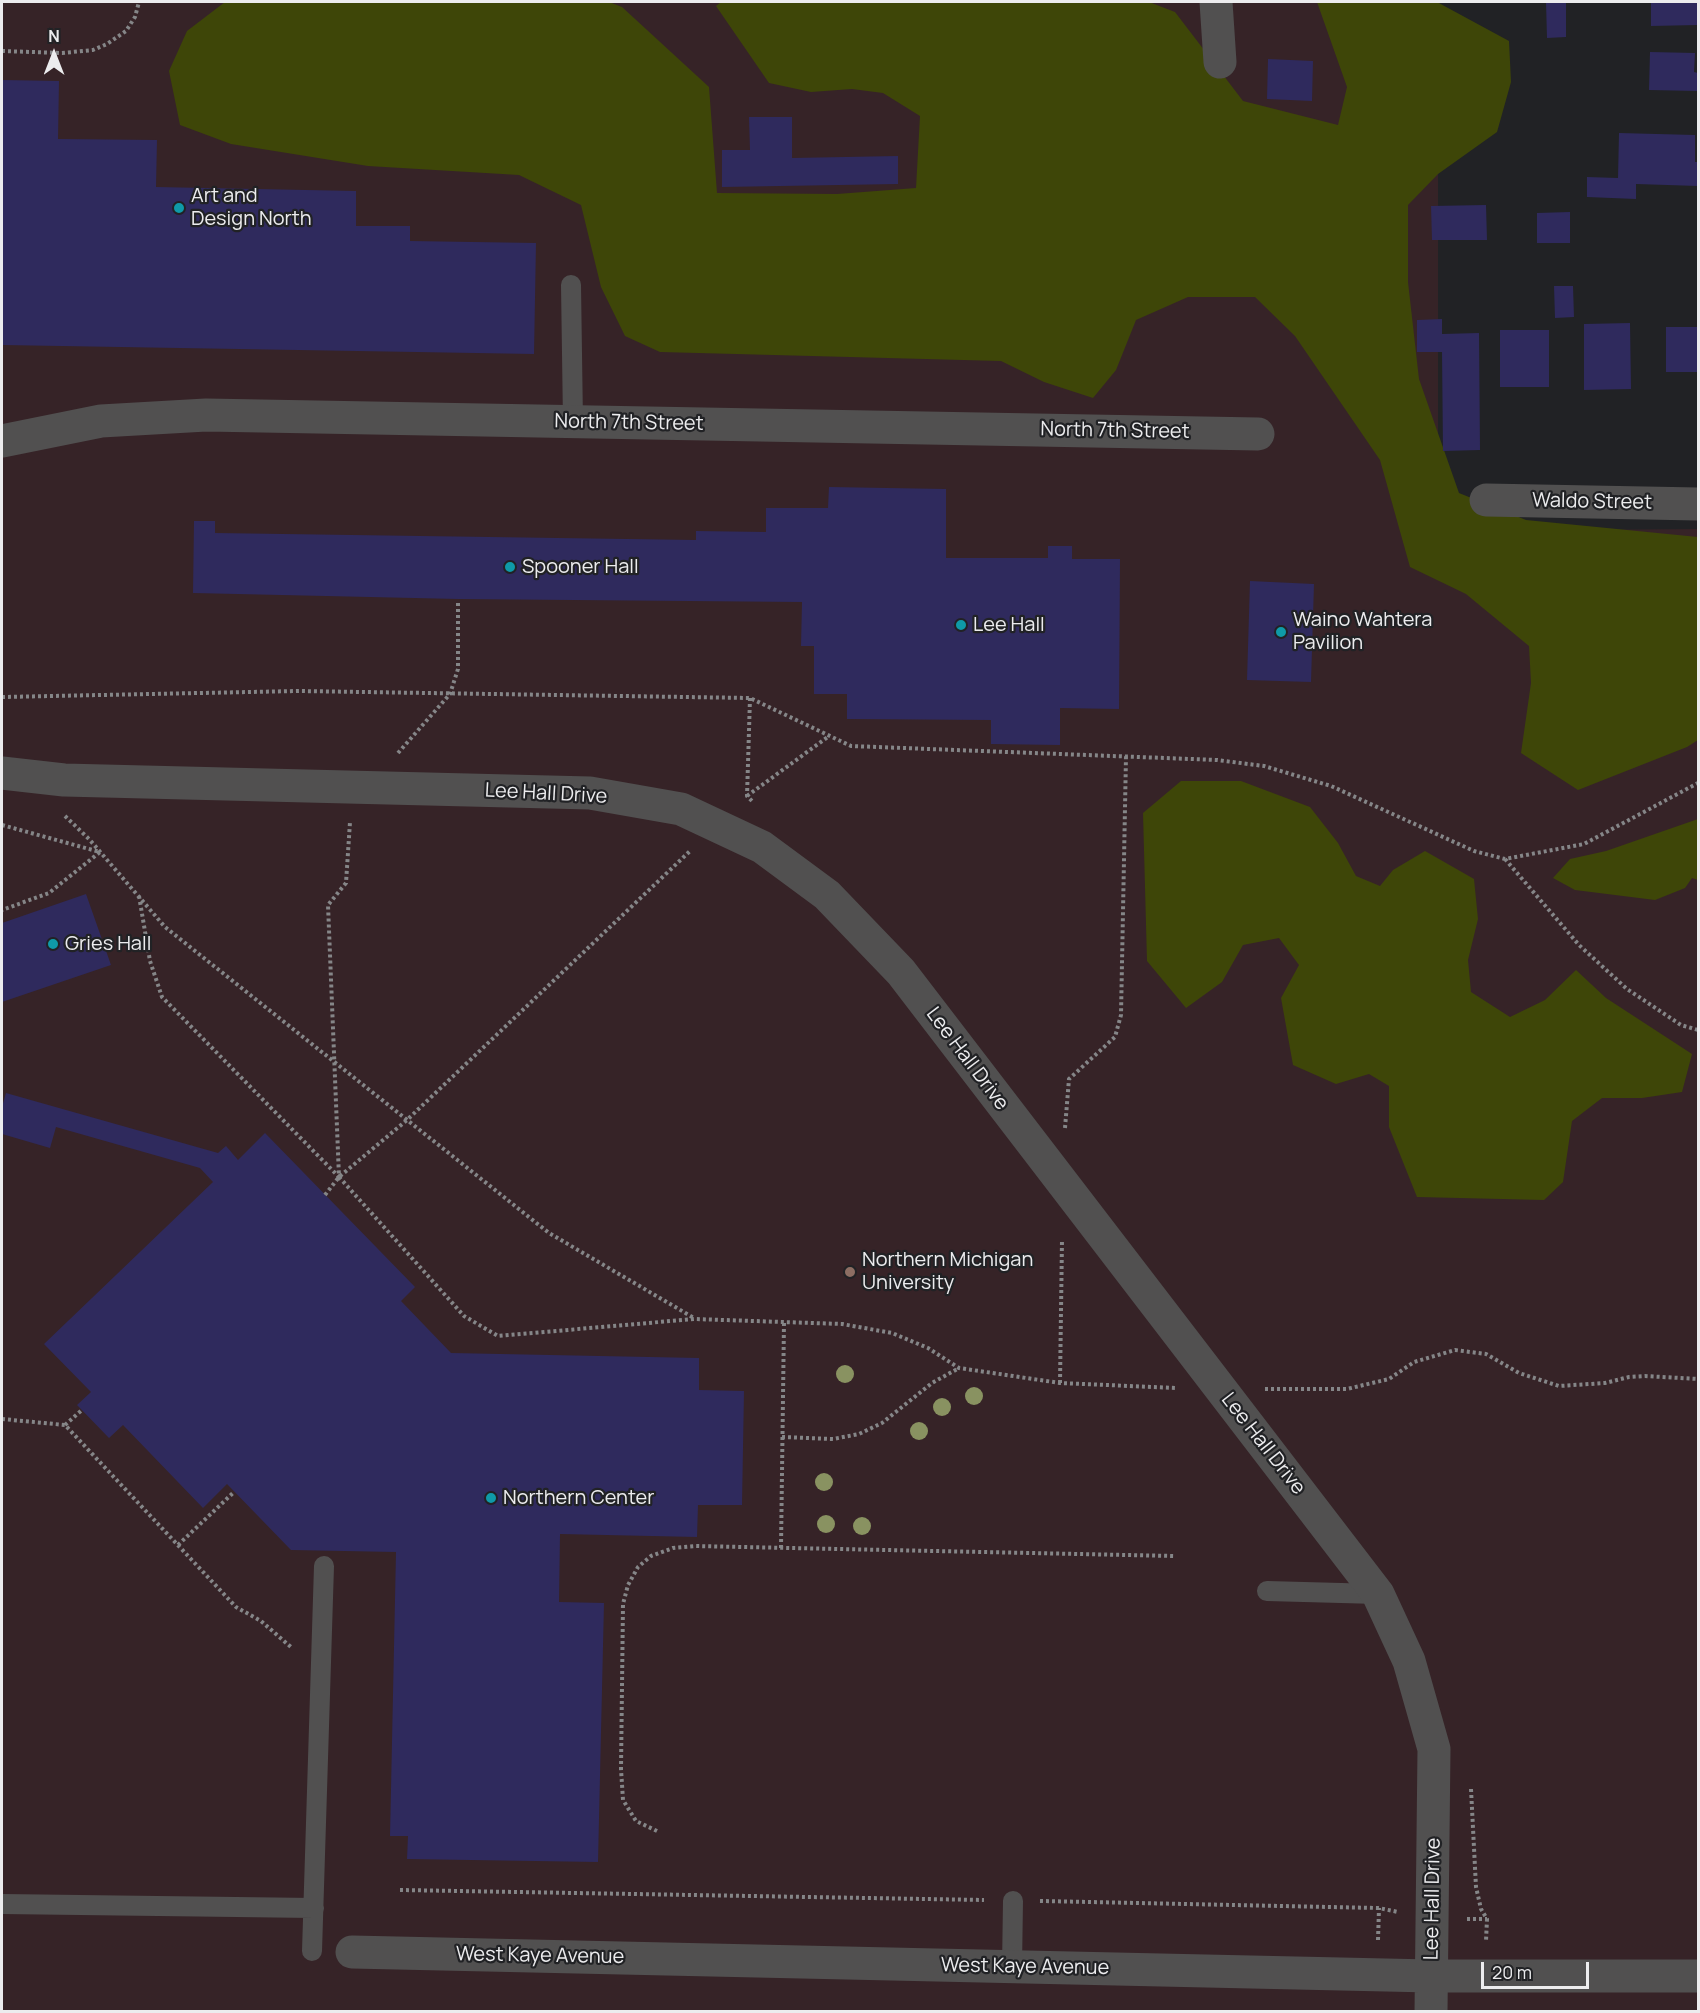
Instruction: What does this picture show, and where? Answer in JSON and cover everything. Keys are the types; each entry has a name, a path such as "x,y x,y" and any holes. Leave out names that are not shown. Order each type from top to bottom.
{"street":[{"path":"1216,2 1220,62"},
{"name":"North 7th Street","path":"2,441 101,421 206,415 1258,434"},
{"name":"Waldo Street","path":"1486,500 1698,504"},
{"name":"Lee Hall Drive","path":"14,775 64,780 590,793 681,809 762,847 827,895 901,972 1378,1594 1409,1661 1434,1749 1431,2012"},
{"name":"West Kaye Avenue","path":"352,1952 1431,1976 1698,1976"}],"lane":[{"path":"571,285 573,422"},
{"path":"312,1951 324,1566"},
{"path":"1267,1591 1378,1594"},
{"path":"1012,1901 1012,1967"},
{"path":"2,1904 314,1908"}],"path":[{"path":"2,51 62,53 93,50 126,31 135,17 139,2"},
{"path":"339,1176 328,904 346,883 350,817 390,762 450,694 458,669 458,600"},
{"path":"2,697 299,691 750,698 851,746 1217,760 1264,766 1331,786 1474,851 1505,858 1584,844 1698,783"},
{"path":"325,1195 339,1176 407,1120 747,796 829,736"},
{"path":"1061,1181 1069,1079 1115,1037 1121,1015 1125,756"},
{"path":"14,775 100,852 165,927 549,1233 694,1319"},
{"path":"2,825 100,852"},
{"path":"2,910 48,893 100,852"},
{"path":"1505,858 1580,945 1627,989 1681,1025 1698,1030"},
{"path":"139,896 150,961 162,997 339,1176 464,1316 498,1335 694,1319 842,1324 892,1333 928,1348 959,1368 1060,1383 1186,1389 1347,1389 1389,1379 1414,1362 1455,1350 1486,1354 1519,1373 1559,1386 1605,1383 1645,1376 1698,1379"},
{"path":"1060,1383 1062,1236"},
{"path":"781,1548 784,1322"},
{"path":"782,1437 833,1439 859,1434 882,1423 932,1383 959,1368"},
{"path":"65,1425 82,1410"},
{"path":"2,1419 65,1425 236,1608 261,1621 294,1650"},
{"path":"178,1545 234,1491"},
{"path":"657,1831 636,1821 623,1800 621,1769 623,1605 628,1585 638,1568 651,1556 673,1548 696,1546 1176,1556"},
{"path":"400,1890 1379,1908 1432,1920 1487,1920"}],"shaded area":[{"name":"Northern Michigan University","path":"2,2 1438,2 1438,531 1698,529 1698,2011 2,2012"}],"green space":[{"path":"225,2 609,2 622,7 709,87 717,193 837,194 916,188 920,116 883,93 852,89 811,92 769,83 716,6 721,2 1149,2 1175,12 1243,101 1338,125 1347,87 1317,2 1437,2 1509,41 1511,82 1497,132 1438,174 1408,205 1408,282 1419,379 1459,493 1526,520 1698,537 1698,740 1687,747 1578,790 1521,753 1531,683 1529,646 1466,594 1410,567 1380,460 1295,336 1255,297 1188,297 1136,320 1116,370 1093,398 1044,382 1001,361 660,352 625,336 601,287 581,205 519,175 368,166 231,144 180,125 169,71 187,31"},
{"path":"1181,781 1241,781 1310,807 1338,843 1356,876 1380,886 1393,870 1425,851 1474,879 1478,919 1468,960 1471,992 1510,1017 1545,1000 1576,970 1606,998 1692,1054 1682,1092 1642,1098 1602,1098 1572,1121 1563,1182 1544,1200 1417,1197 1389,1127 1389,1086 1369,1074 1336,1084 1293,1065 1281,998 1299,965 1279,938 1243,945 1222,982 1186,1008 1147,961 1143,813"},
{"path":"1698,819 1698,880 1692,878 1685,888 1655,900 1575,890 1553,878 1570,859 1606,851"}],"building":[{"path":"1546,2 1566,2 1566,37 1547,38"},
{"path":"1651,2 1698,2 1698,25 1651,26"},
{"path":"1650,52 1695,53 1694,72 1698,73 1698,91 1649,90"},
{"path":"1268,59 1313,61 1312,101 1267,99"},
{"name":"Art and Design North","path":"2,80 59,81 58,139 157,140 156,187 356,191 356,226 410,226 410,241 536,243 534,354 2,345"},
{"path":"749,117 792,117 792,158 898,156 898,184 722,187 722,150 750,150"},
{"path":"1619,133 1695,135 1698,186 1636,184 1636,199 1587,197 1587,177 1618,178"},
{"path":"1486,205 1487,240 1432,240 1431,206"},
{"path":"1570,212 1570,243 1537,243 1537,213"},
{"path":"1554,286 1573,286 1574,317 1555,318"},
{"path":"1442,319 1442,334 1479,333 1480,450 1443,451 1442,352 1417,352 1417,320"},
{"path":"1630,323 1631,389 1584,390 1584,324"},
{"path":"1666,327 1698,327 1698,372 1666,372"},
{"path":"1500,330 1549,330 1549,387 1500,387"},
{"path":"829,487 946,489 946,558 1048,558 1048,546 1072,546 1072,559 1120,559 1119,709 1060,708 1060,745 991,744 991,720 847,719 847,694 814,694 814,646 801,646 802,602 458,599 193,593 194,521 215,521 215,533 696,540 696,531 766,532 766,508 828,508"},
{"name":"Waino Wahtera Pavilion","path":"1250,581 1314,584 1311,682 1247,680"},
{"name":"Gries Hall","path":"86,894 111,965 2,1002 2,923"},
{"name":"Northern Center","path":"6,1093 218,1153 226,1146 238,1160 265,1133 415,1287 401,1301 451,1353 699,1358 699,1390 744,1391 742,1505 698,1505 697,1537 560,1534 559,1602 604,1603 598,1862 407,1859 408,1836 390,1836 396,1552 291,1550 227,1484 203,1508 123,1425 109,1438 77,1405 91,1392 44,1344 213,1182 200,1168 56,1127 50,1148 2,1134 2,1107"}],"place":[{"name":"Art and Design North","path":"179,208"},
{"name":"Spooner Hall","path":"510,567"},
{"name":"Lee Hall","path":"961,625"},
{"name":"Waino Wahtera Pavilion","path":"1281,632"},
{"name":"Gries Hall","path":"53,944"},
{"name":"Northern Michigan University","path":"850,1272"},
{"name":"Northern Center","path":"491,1498"}]}
